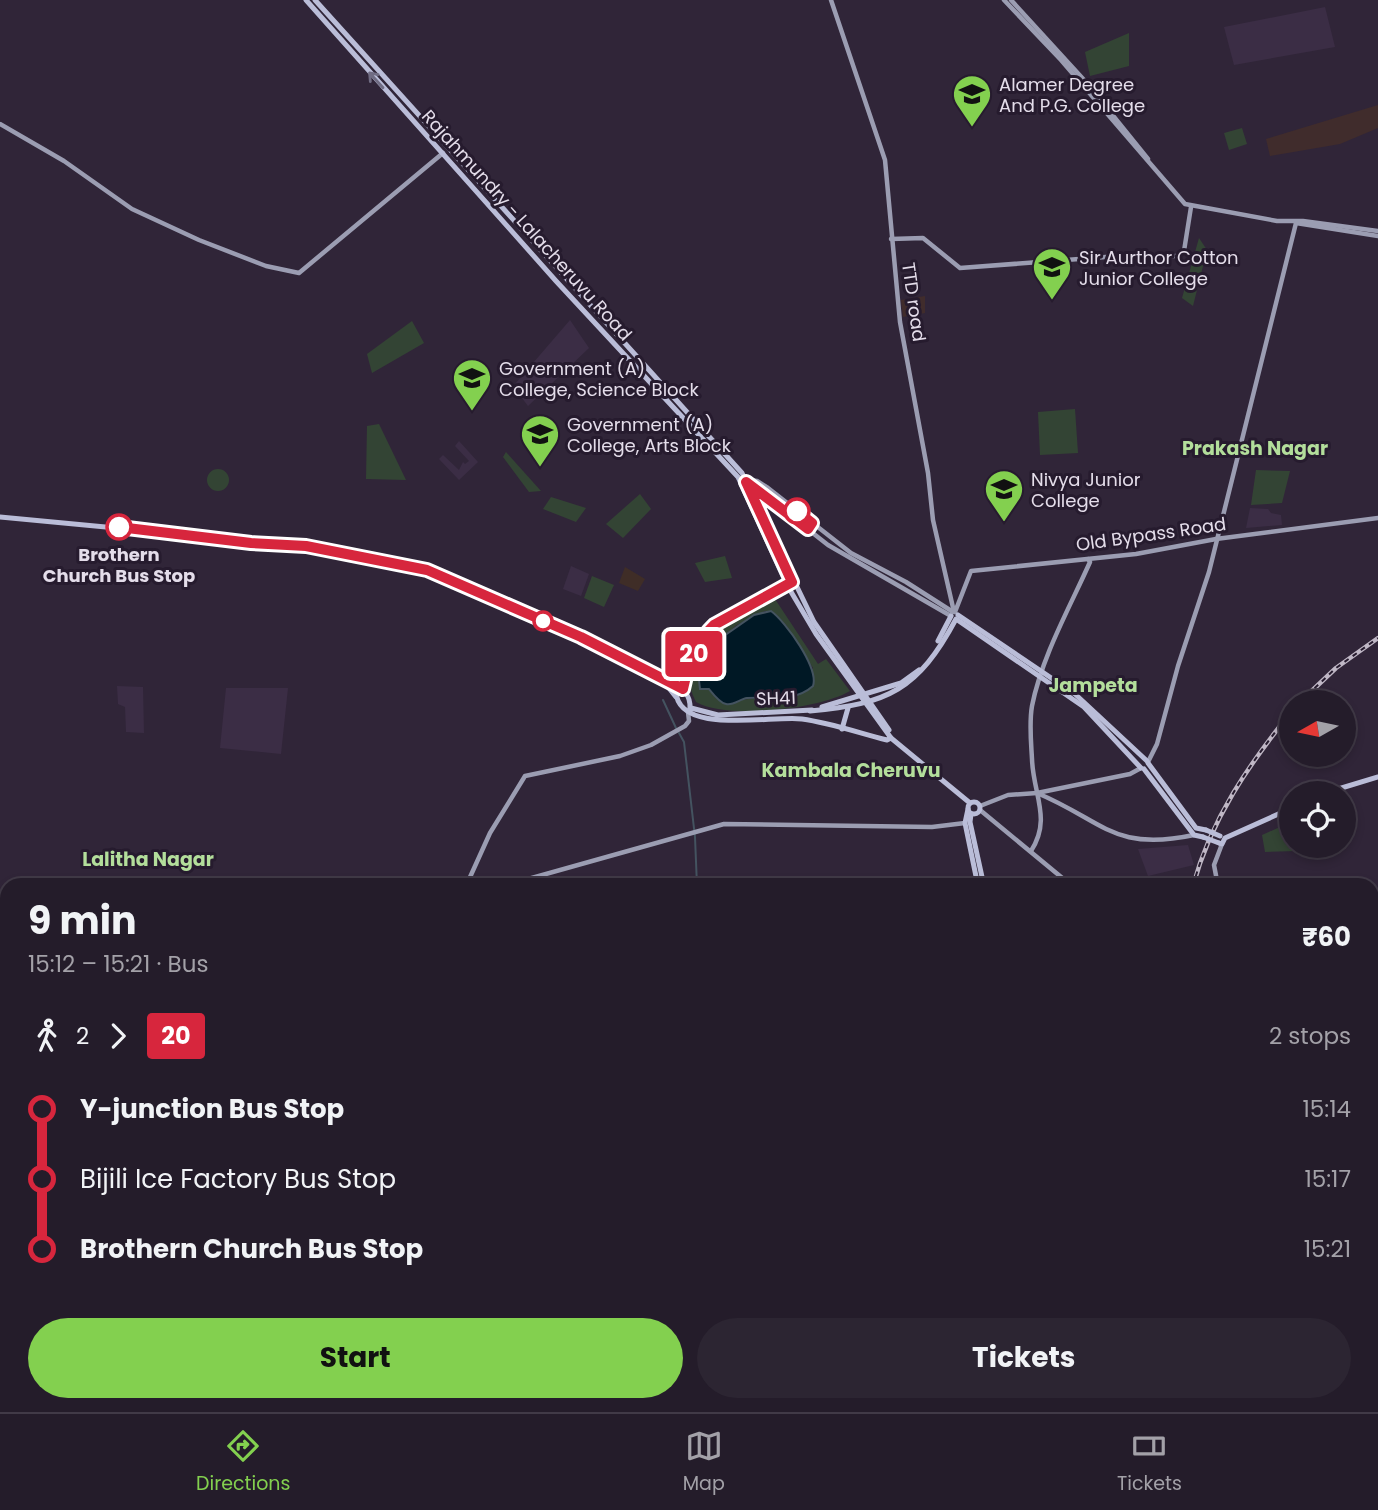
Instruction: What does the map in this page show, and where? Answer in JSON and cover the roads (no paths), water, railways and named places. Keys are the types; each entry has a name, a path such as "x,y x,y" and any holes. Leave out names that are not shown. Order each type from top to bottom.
{"main road":[{"name":"Rajahmundry - Lalacheruvu Road","path":"306,0 743,482 766,543 818,633 891,738 970,807 980,808"},
{"path":"315,0 675,399 743,482"},
{"path":"757,516 773,540 790,583"},
{"path":"0,517 306,546 420,568 581,637 683,689 689,695 689,710"},
{"path":"766,543 773,540"},
{"path":"810,711 848,708 915,679 954,614 1067,692 1145,765 1201,835"},
{"path":"667,682 681,708 717,720 800,719 887,740 891,738"},
{"path":"676,697 676,691 683,689"},
{"path":"866,700 893,735 970,807 980,808"},
{"name":"SH41","path":"689,710 718,715 810,711 866,700"},
{"path":"842,729 848,708"},
{"path":"1145,765 1201,835 1221,840 1279,814"},
{"path":"1356,783 1378,776"},
{"path":"970,807 967,822 977,878"},
{"path":"967,822 982,878"}],"street":[{"name":"TTD road","path":"831,0 885,160 900,322 928,473 933,520 954,614"},
{"path":"1004,0 1061,60 1185,204 1378,234"},
{"path":"1011,0 1102,100 1144,152 1151,166"},
{"path":"0,124 64,161 132,209 232,253 266,266 299,273 443,153"},
{"path":"891,239 923,238 960,268 1119,256 1178,256 1184,251 1191,207"},
{"path":"1063,878 980,808 1008,795 1037,793 1130,774 1145,765 1157,744 1216,539 1296,223"},
{"path":"743,482 768,488 851,553 954,614"},
{"path":"743,482 828,545 905,584"},
{"name":"Old Bypass Road","path":"954,614 971,571 1136,554 1216,539 1378,518"},
{"path":"808,529 812,523"},
{"path":"1031,851 1042,829 1032,768 1031,723 1042,675 1090,562 1087,558"},
{"path":"683,689 691,659 704,634 714,625 790,583"},
{"path":"470,878 490,833 525,776 620,756 678,731 689,721 689,710"},
{"path":"1037,793 1100,827 1131,840 1158,841 1201,835"},
{"path":"532,878 724,824 910,827 967,822"},
{"path":"1216,878 1214,865 1221,840"}],"water":[{"path":"771,611 785,625 806,657 814,678 813,686 790,697 747,698 729,704 719,700 709,689 700,689 698,672 708,661 711,645 754,615"}],"waterway":[{"path":"663,700 676,728"},
{"path":"679,733 684,742 695,837 697,878"}],"railway":[{"path":"1313,690 1336,668 1378,638"},
{"path":"1196,878 1210,838 1233,793 1279,728"}],"place":[{"name":"Alamer Degree And P.G. College","path":"972,128"},
{"name":"Sir Aurthor Cotton Junior College","path":"1052,301"},
{"name":"Government (A) College, Science Block","path":"472,412"},
{"name":"Government (A) College, Arts Block","path":"540,468"},
{"name":"Nivya Junior College","path":"1004,523"},
{"name":"Brothern Church Bus Stop","path":"119,527"}],"district":[{"name":"Prakash Nagar","path":"1255,448"},
{"name":"Jampeta","path":"1093,685"},
{"name":"Kambala Cheruvu","path":"851,770"},
{"name":"Lalitha Nagar","path":"148,859"}]}
